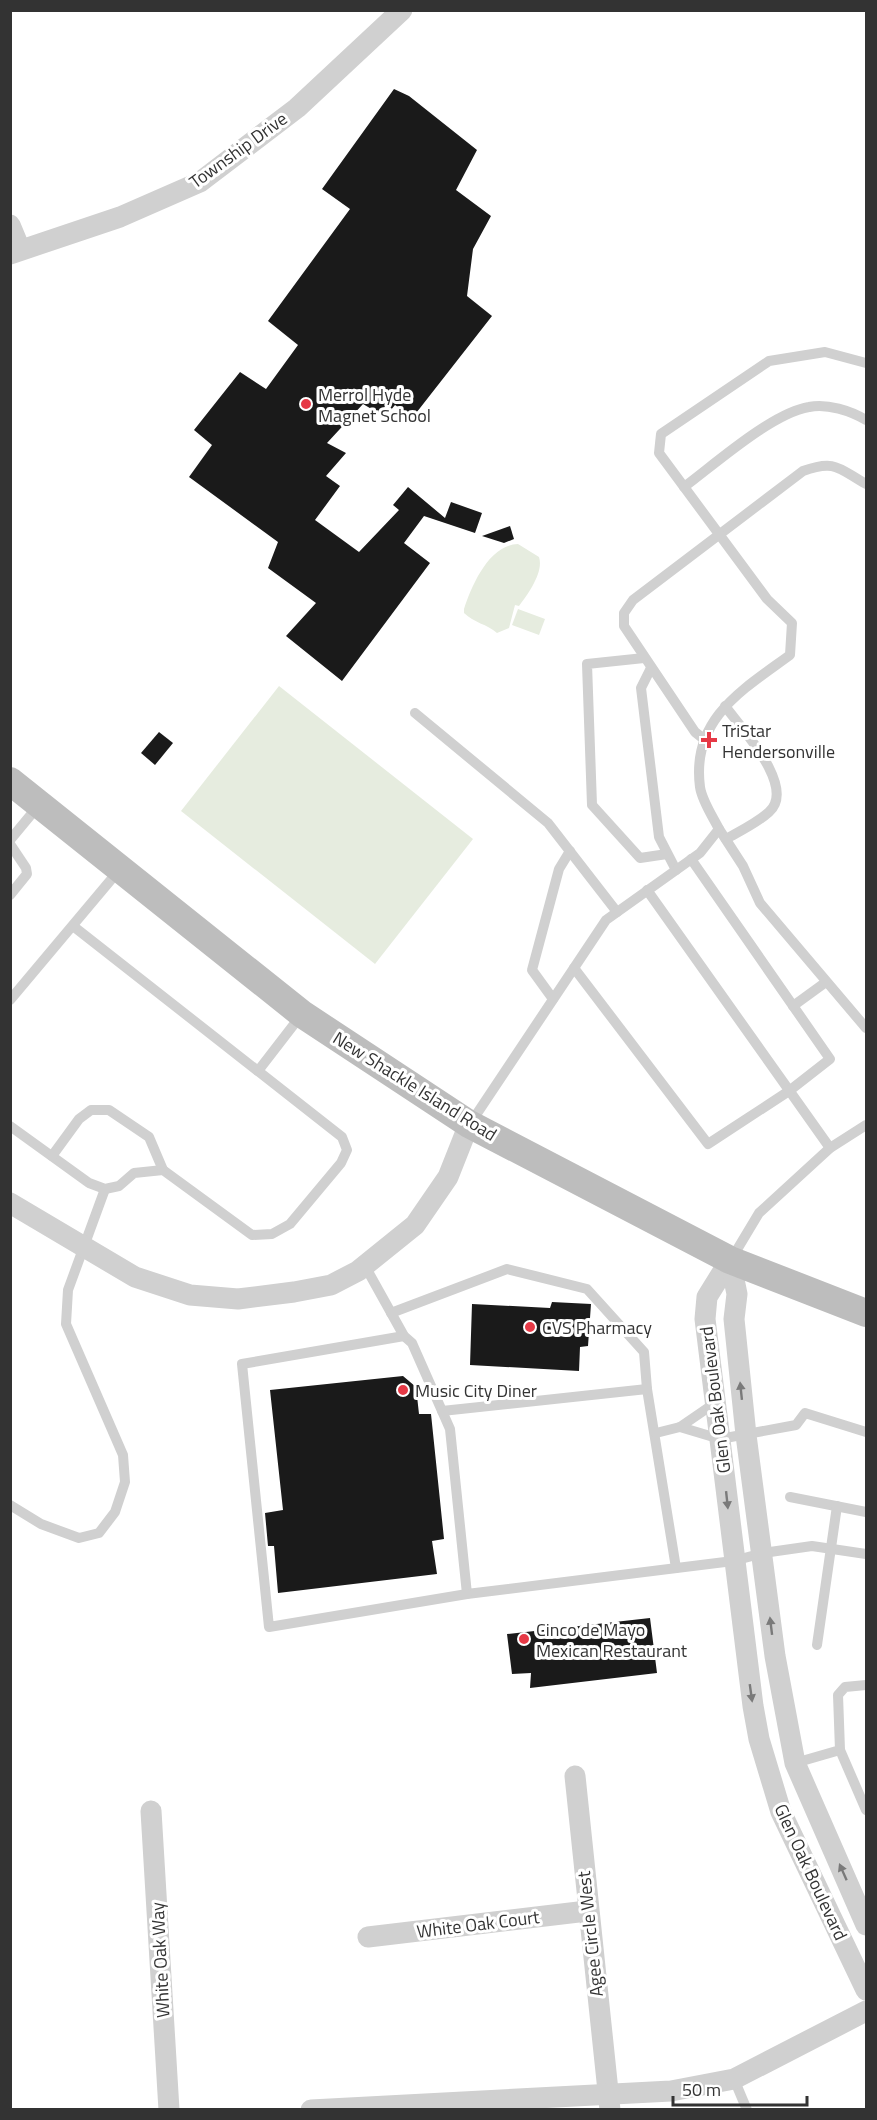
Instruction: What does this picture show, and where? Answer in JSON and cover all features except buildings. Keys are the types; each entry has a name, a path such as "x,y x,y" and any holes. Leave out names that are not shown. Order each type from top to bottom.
{"main road":[{"name":"New Shackle Island Road","path":"10,781 302,1014 469,1124 730,1260 867,1312"}],"street":[{"name":"Township Drive","path":"15,251 120,218 200,182 297,108 402,10"},
{"path":"10,225 15,251"},
{"path":"10,1203 84,1247 146,1280 190,1295 238,1299 331,1285 365,1266 416,1225 448,1177 469,1124"},
{"name":"Glen Oak Boulevard","path":"730,1260 707,1297 705,1319 733,1561 753,1706 767,1768 781,1812 867,1990"},
{"name":"Glen Oak Boulevard","path":"730,1260 737,1294 734,1319 746,1435 775,1656 795,1763 867,1925"},
{"name":"Agee Circle West","path":"575,1776 587,1911 609,2101"},
{"name":"White Oak Way","path":"151,1811 169,2109"},
{"name":"White Oak Court","path":"368,1937 587,1911"},
{"path":"310,2109 609,2101 671,2091 734,2079 867,2011"}],"lane":[{"path":"867,363 825,352 769,361 661,434 659,453 767,598 792,623 790,655 717,713 700,751 700,789 719,829 743,866 760,903 867,1028"},
{"path":"684,487 780,417 790,413 810,406 852,411 867,420"},
{"path":"705,740 695,732 651,669 624,626 624,613 633,600 803,471 822,464 839,466 867,484"},
{"path":"644,658 586,664 592,805 640,858 667,854"},
{"path":"651,669 641,688 659,837 676,870"},
{"path":"725,706 771,770 777,784 778,799 770,811 726,840"},
{"path":"415,713 548,823 617,912"},
{"path":"10,895 27,874 26,868 10,842 40,805"},
{"path":"469,1124 606,920 700,853 719,829"},
{"path":"553,999 532,970 559,869 570,851"},
{"path":"574,968 708,1144 789,1091 830,1059 691,859"},
{"path":"10,1000 120,868"},
{"path":"647,890 830,1148"},
{"path":"52,1156 79,1119 92,1110 109,1110 148,1137 163,1170 252,1235 272,1234 290,1224 341,1163 347,1150 342,1137 73,926"},
{"path":"793,1006 826,982"},
{"path":"258,1071 302,1014"},
{"path":"730,1260 759,1213 830,1148 867,1125"},
{"path":"10,1126 89,1183 105,1189 119,1186 134,1173 163,1170"},
{"path":"10,1505 41,1524 78,1538 99,1533 115,1512 125,1482 123,1455 66,1324 68,1290 105,1189"},
{"path":"365,1266 404,1336 412,1343 450,1429 467,1594"},
{"path":"391,1313 507,1269 587,1289 644,1352 647,1389 656,1433 676,1568"},
{"path":"404,1336 242,1364 269,1627 467,1594 733,1561 763,1553 812,1546 867,1554"},
{"path":"442,1411 647,1389"},
{"path":"656,1433 681,1427 716,1403"},
{"path":"681,1427 720,1439 796,1425 805,1413 867,1432"},
{"path":"790,1497 867,1512"},
{"path":"816,1645 837,1506"},
{"path":"867,1685 845,1687 838,1695 840,1750 867,1810"},
{"path":"795,1763 840,1750"},
{"path":"734,2079 747,2109"}],"shaded area":[{"path":"518,544 539,557 539,569 527,595 519,606 515,605 509,628 497,633 468,616 464,613 464,609 477,578 490,559 498,551"},
{"path":"518,609 545,619 539,635 512,625"},
{"path":"279,686 473,839 375,964 181,811"}],"place":[{"name":"Merrol Hyde Magnet School","path":"306,404"},
{"name":"TriStar Hendersonville","path":"709,740"},
{"name":"CVS Pharmacy","path":"530,1327"},
{"name":"Music City Diner","path":"403,1390"},
{"name":"Cinco de Mayo Mexican Restaurant","path":"524,1639"}]}
